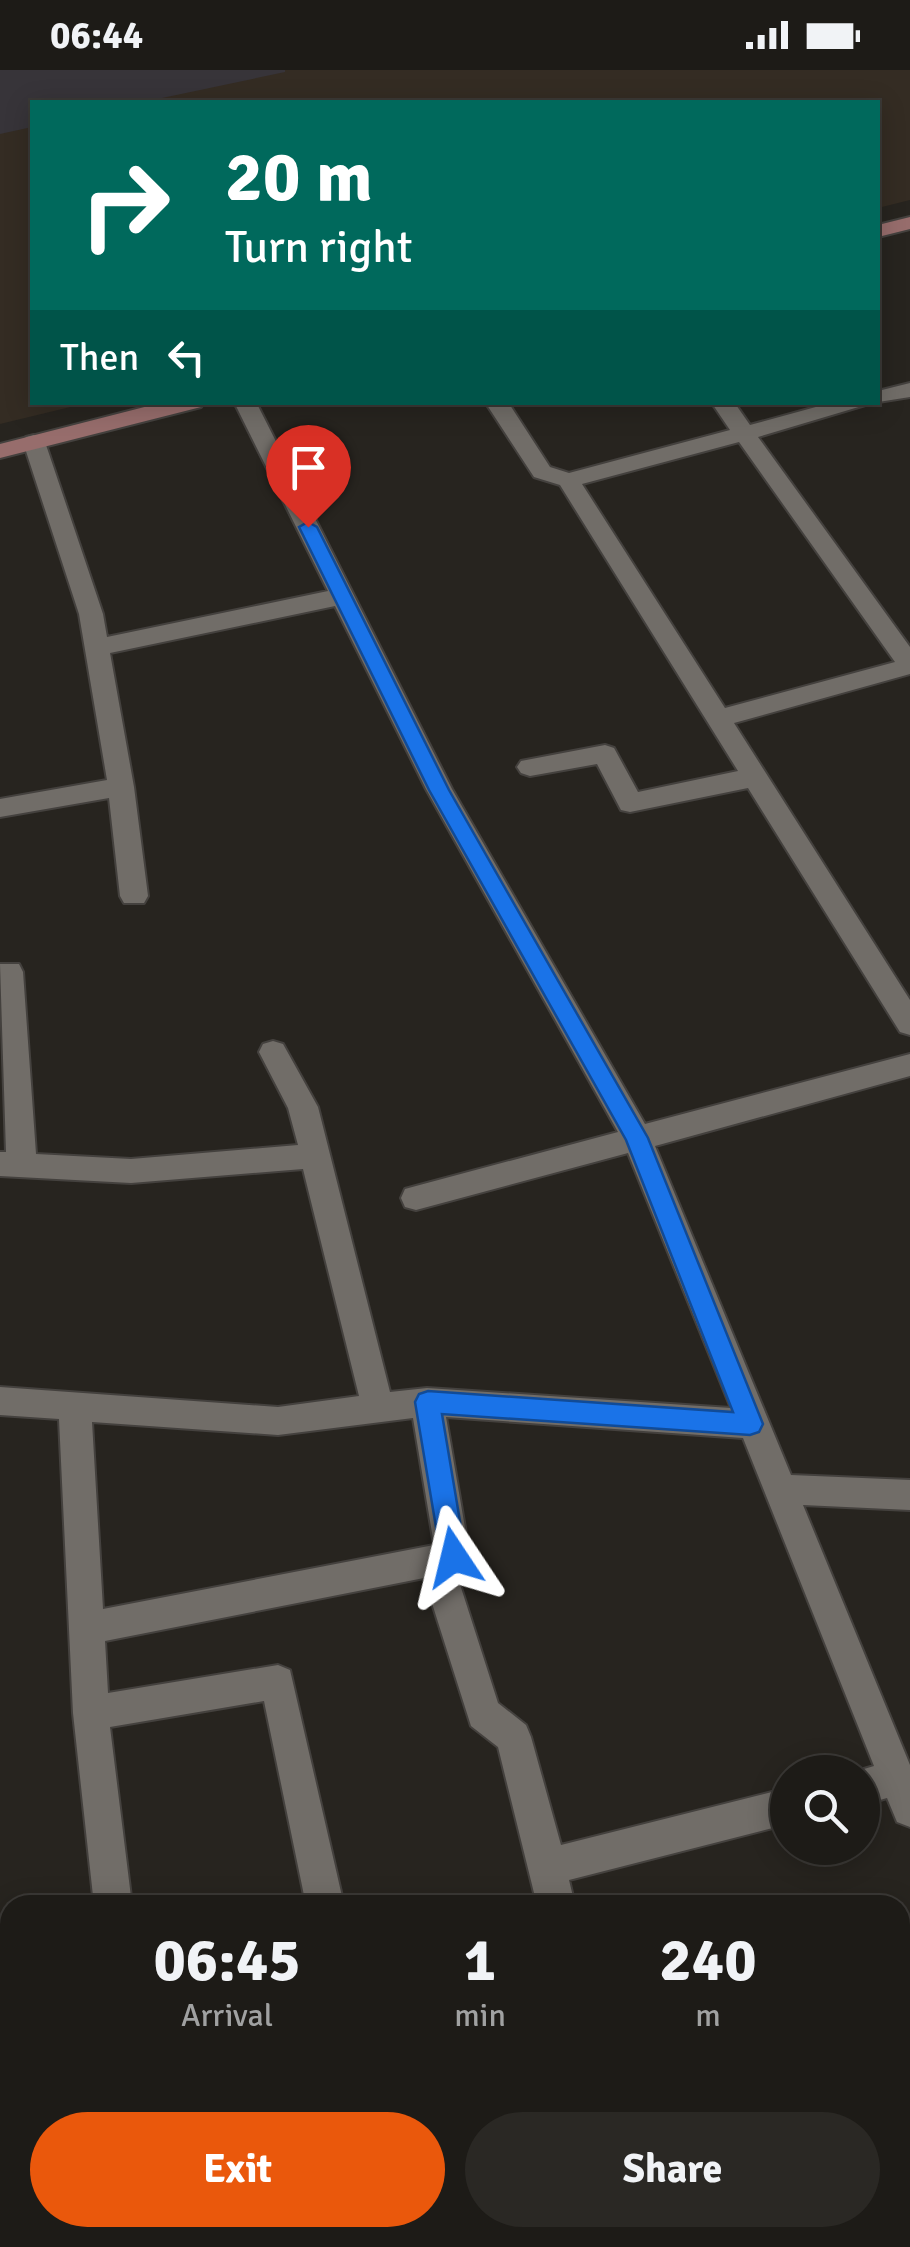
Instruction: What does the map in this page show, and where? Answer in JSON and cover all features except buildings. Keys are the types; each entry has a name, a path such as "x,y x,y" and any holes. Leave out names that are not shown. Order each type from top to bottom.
{"street":[{"path":"880,230 910,223"},
{"path":"880,398 910,390"},
{"path":"0,451 181,405"},
{"path":"246,405 439,790 637,1138 777,1489 890,1791"},
{"path":"498,405 542,472 568,480 851,405"},
{"path":"718,718 910,665 724,405"},
{"path":"34,442 91,614 134,896"},
{"path":"568,480 910,1024"},
{"path":"98,647 342,596"},
{"path":"530,766 606,754 630,803 755,777"},
{"path":"0,808 120,787"},
{"path":"9,972 11,1166 131,1171 315,1156"},
{"path":"273,1052 303,1108 378,1408"},
{"path":"416,1198 910,1065"},
{"path":"0,1400 278,1421 428,1402 750,1424"},
{"path":"86,1628 454,1557 428,1402"},
{"path":"76,1406 91,1713 112,1895"},
{"path":"777,1489 910,1494"},
{"path":"435,1560 484,1714 513,1737 554,1895"},
{"path":"91,1713 278,1682 324,1895"},
{"path":"548,1867 770,1811"}],"shaded area":[{"path":"0,70 910,70 910,200 880,208 880,100 30,100 30,405 79,405 0,424"}],"route":[{"path":"308,527 439,790 637,1138 750,1424 428,1402 454,1557"}]}
